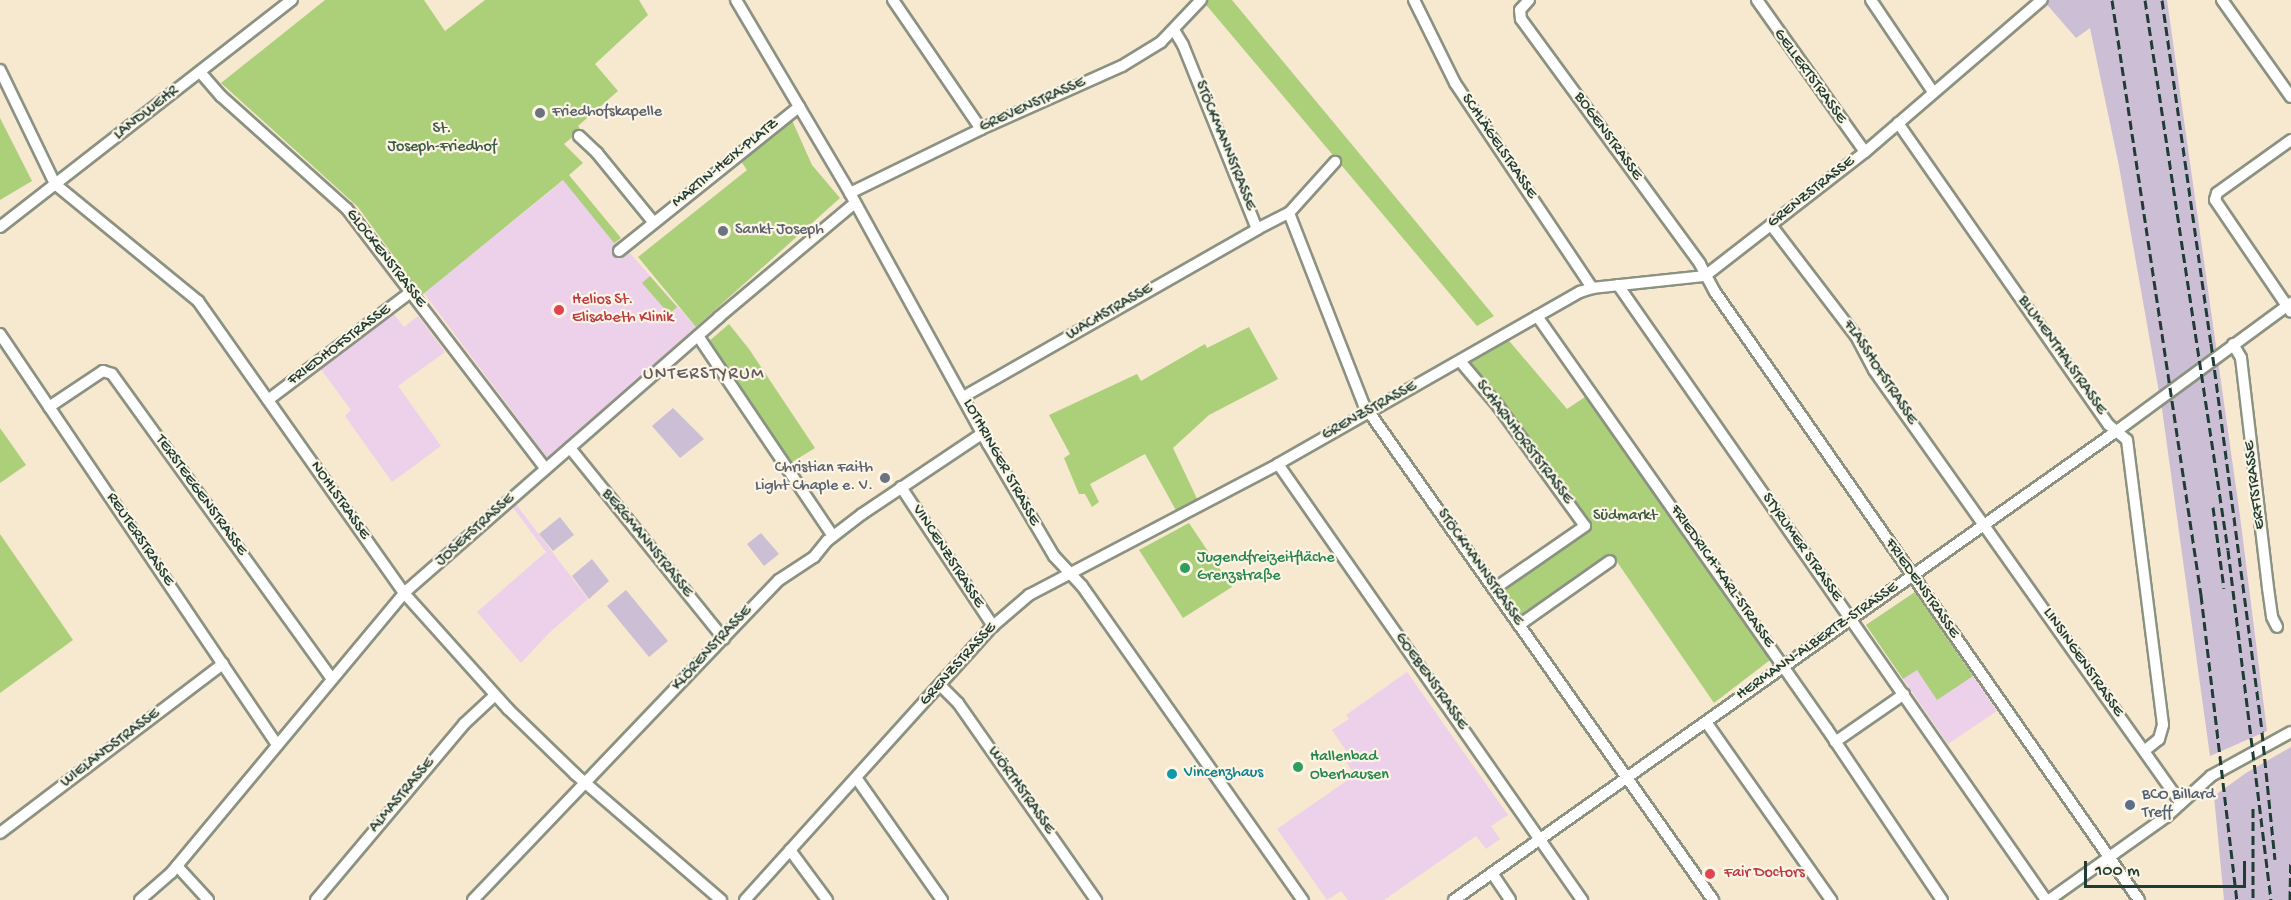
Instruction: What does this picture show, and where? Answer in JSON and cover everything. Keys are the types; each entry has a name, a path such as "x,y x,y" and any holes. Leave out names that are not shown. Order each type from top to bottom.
{"street":[{"name":"LANDWEHR","path":"0,226 292,0"},
{"name":"LOTHRINGER STRASSE","path":"736,0 852,198 983,434 1054,556 1082,586 1303,900"},
{"path":"893,0 981,129"},
{"name":"GREVENSTRASSE","path":"852,198 981,129 1122,66 1161,42 1201,0"},
{"name":"SCHLÄGELSTRASSE","path":"1414,0 1455,83 1592,288"},
{"name":"BOGENSTRASSE","path":"1529,0 1520,10 1519,16 1701,264 1705,276"},
{"name":"GELLERTSTRASSE","path":"1756,0 1865,152"},
{"path":"1871,0 1933,92"},
{"name":"GRENZSTRASSE","path":"745,900 857,779 993,626 1029,596 1278,464 1537,316 1592,288 1705,276 1865,152 2042,0"},
{"path":"2222,0 2291,96"},
{"name":"STÖCKMANNSTRASSE","path":"1174,30 1183,45 1257,229 1289,213 1335,162"},
{"name":"NOHLSTRASSE","path":"0,70 56,184 193,296 404,593 494,696 586,783 721,900"},
{"name":"GLOCKENSTRASSE","path":"200,72 221,96 340,201 546,469"},
{"name":"MARTIN-HEIX-PLATZ","path":"619,251 799,107"},
{"name":"BLUMENTHALSTRASSE","path":"1898,123 2109,424 2127,440 2163,725 2159,739 2144,751"},
{"path":"579,136 597,153 654,223"},
{"path":"2290,307 2215,198 2217,193 2291,140"},
{"name":"JOSEFSTRASSE","path":"140,900 177,866 404,593 491,520 852,198"},
{"name":"STÖCKMANNSTRASSE","path":"1289,213 1361,398 1713,900"},
{"name":"FLASSHOFSTRASSE","path":"1771,225 1806,272 1816,280 1856,336 1874,370 1984,525"},
{"name":"WACHSTRASSE","path":"963,397 1257,229"},
{"name":"FRIEDENSTRASSE","path":"1705,276 2139,900"},
{"name":"STYRUMER STRASSE","path":"1618,285 2048,900"},
{"name":"FRIEDHOFSTRASSE","path":"268,400 411,292"},
{"name":"HERMANN-ALBERTZ-STRASSE","path":"1454,900 2118,430 2181,382 2290,307"},
{"name":"FRIEDRICH-KARL-STRASSE","path":"1537,316 1784,667 1942,900"},
{"name":"REUTERSTRASSE","path":"0,334 277,745"},
{"path":"698,336 833,536"},
{"name":"ERFTSTRASSE","path":"2234,345 2241,358 2268,588 2272,617 2277,627"},
{"name":"SCHARNHORSTSTRASSE","path":"1460,361 1504,414 1585,526 1494,589"},
{"name":"TERSTEEGENSTRASSE","path":"49,407 103,370 112,374 332,680"},
{"name":"KLÖRENSTRASSE","path":"473,900 779,580 814,557 833,536 901,487 983,434"},
{"name":"BERGMANNSTRASSE","path":"570,448 724,639"},
{"name":"GOEBENSTRASSE","path":"1278,464 1582,900"},
{"name":"VINCENZSTRASSE","path":"901,487 993,626"},
{"name":"LINSINGENSTRASSE","path":"1984,525 2180,802"},
{"path":"1519,625 1610,561"},
{"name":"WIELANDSTRASSE","path":"0,833 223,664"},
{"name":"WÖRTHSTRASSE","path":"941,686 958,703 1096,900"},
{"path":"1835,742 1904,694"},
{"name":"ALMASTRASSE","path":"316,900 464,724 494,696"},
{"path":"1706,722 1828,899"},
{"path":"2048,900 2166,817 2202,782 2291,732"},
{"path":"857,779 942,900"},
{"path":"790,850 827,900"},
{"path":"177,866 208,900"},
{"path":"1492,873 1510,900"}],"shaded area":[{"path":"2043,0 2167,0 2240,516 2267,731 2210,756 2162,409 2119,166 2090,28 2076,38"},
{"name":"Helios St. Elisabeth Klinik","path":"564,180 696,327 548,459 424,293"},
{"path":"393,313 404,327 418,316 445,352 398,386 441,446 392,482 345,416 351,410 320,368"},
{"path":"673,408 704,439 680,458 652,426"},
{"path":"512,499 588,599 549,633 521,663 477,612 546,552 509,502"},
{"path":"560,517 574,535 553,551 539,534"},
{"path":"761,533 779,554 764,566 747,544"},
{"path":"592,559 609,581 589,599 572,576"},
{"path":"626,590 668,641 649,657 607,606"},
{"path":"1915,592 1997,711 1948,744 1866,625"},
{"path":"1407,672 1508,815 1491,826 1500,839 1486,849 1476,836 1384,900 1348,900 1341,891 1327,900 1277,829 1355,775 1346,762 1351,758 1332,730 1349,719 1346,715"},
{"path":"2291,747 2291,900 2224,900 2214,796 2246,773"}],"green space":[{"name":"St. Joseph-Friedhof","path":"325,0 424,0 445,31 485,0 639,0 648,15 595,64 618,91 578,126 581,130 564,144 583,163 569,175 621,238 614,243 563,180 422,295 358,207 221,83"},
{"path":"1202,0 1232,0 1494,316 1477,326"},
{"path":"0,118 32,181 0,200"},
{"path":"791,118 812,165 840,198 696,327 638,257 747,170 740,160"},
{"path":"650,276 677,307 669,314 642,283"},
{"path":"729,324 749,349 815,448 789,464 708,342"},
{"path":"1249,327 1278,379 1209,415 1173,448 1200,505 1179,516 1145,454 1090,484 1099,502 1092,507 1085,494 1079,494 1064,458 1070,454 1049,415 1137,374 1141,381 1205,344 1207,348"},
{"name":"Südmarkt","path":"1505,336 1567,409 1591,393 1770,660 1714,703 1613,556 1523,621 1494,589 1584,526 1460,361"},
{"path":"0,428 26,465 0,483"},
{"name":"Jugendfreizeitfläche Grenzstraße","path":"1189,523 1232,587 1183,618 1139,550"},
{"path":"0,534 73,640 0,693"},
{"path":"1915,592 1973,676 1937,700 1917,670 1903,679 1866,625"}],"railway":[{"path":"2112,0 2201,595 2237,900"},
{"path":"2145,0 2228,550 2271,900"},
{"path":"2162,0 2211,343 2262,732 2275,859"},
{"path":"2213,507 2224,588"},
{"path":"2253,808 2253,900"},
{"path":"2290,900 2291,861"}],"place":[{"name":"Friedhofskapelle","path":"540,113"},
{"name":"Sankt Joseph","path":"723,231"},
{"name":"Helios St. Elisabeth Klinik","path":"559,310"},
{"name":"Christian Faith Light Chaple e. V.","path":"885,478"},
{"name":"Jugendfreizeitfläche Grenzstraße","path":"1185,568"},
{"name":"Hallenbad Oberhausen","path":"1298,767"},
{"name":"Vincenzhaus","path":"1172,774"},
{"name":"BCO Billard Treff","path":"2130,805"},
{"name":"Fair Doctors","path":"1710,874"}],"district":[{"name":"UNTERSTYRUM","path":"704,375"}]}
